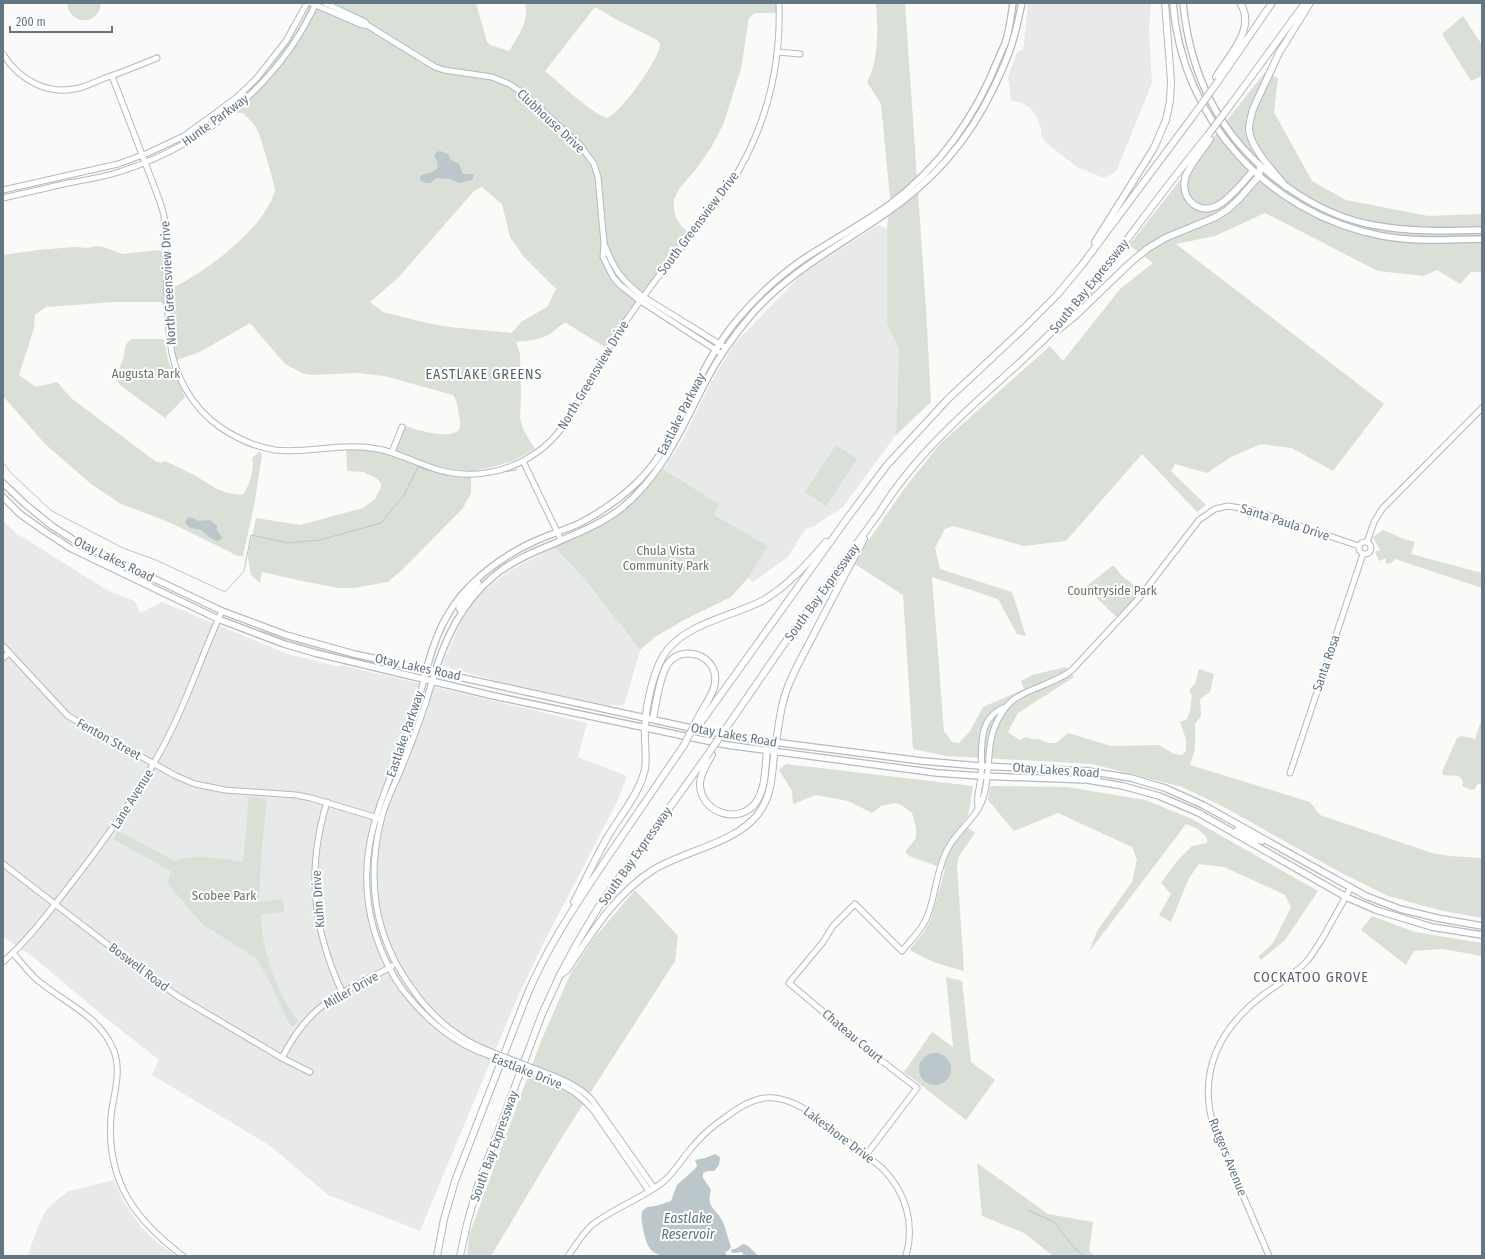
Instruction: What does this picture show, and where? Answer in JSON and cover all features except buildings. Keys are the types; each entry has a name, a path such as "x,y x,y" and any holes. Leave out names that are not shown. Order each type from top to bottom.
{"highway":[{"path":"1057,295 1120,203 1154,148 1164,127 1170,101 1171,81 1165,3"},
{"path":"1218,78 1244,32 1246,15 1240,3"},
{"name":"South Bay Expressway","path":"437,1256 448,1206 460,1168 524,1000 551,946 586,889 684,745 702,716 887,465 948,399 1057,295 1082,265 1193,116 1218,78 1272,3"},
{"name":"South Bay Expressway","path":"460,1256 470,1212 482,1176 542,1014 577,943 605,896 709,756 788,638 905,475 940,436 1041,343 1089,290 1178,172 1209,137 1224,114 1305,3"},
{"path":"1286,187 1262,157 1251,138 1249,129 1250,117 1279,53 1310,3"},
{"path":"1209,137 1188,172 1185,180 1185,192 1194,204 1206,208 1212,208 1220,204 1253,171"},
{"path":"1041,343 1074,317 1141,253 1165,238 1224,212 1239,199 1258,176 1260,167"},
{"path":"560,975 567,970 596,927 616,903 641,879 668,862 737,832 752,821 762,809 770,791 782,704 791,679 848,567 879,513"},
{"path":"551,946 607,838 641,782 646,760 644,727 645,718 655,671 662,656 679,638 692,630 755,604 781,588 803,569 846,520"},
{"path":"653,719 665,668 675,657 687,653 697,654 705,658 712,666 715,674 715,687 702,716"},
{"path":"709,756 701,778 700,785 702,795 707,803 715,810 724,814 734,815 749,810 757,800 766,772 767,751"}],"main road":[{"name":"Eastlake Parkway","path":"432,682 442,650 450,632 462,612 482,587 496,574 530,554 593,526 622,507 642,488 662,464 680,434 708,378 722,354 753,313 780,287 803,268 889,205 914,185 932,167 961,130 980,100 993,74 1006,40 1013,3"},
{"name":"Eastlake Parkway","path":"424,679 435,642 446,617 469,588 499,561 515,551 596,514 614,502 644,476 665,449 703,371 716,350 735,322 768,287 802,261 884,215 924,184 947,160 979,117 1002,70 1013,42 1022,3"},
{"path":"1173,3 1176,30 1188,73 1197,92 1212,120 1230,147 1258,176 1290,200 1306,209 1348,227 1377,235 1398,238 1425,240 1482,239"},
{"path":"1183,3 1185,28 1190,50 1196,70 1208,97 1227,128 1248,154 1260,167 1286,187 1326,210 1372,225 1427,231 1482,230"},
{"path":"662,464 661,461 666,453 665,449"},
{"name":"Otay Lakes Road","path":"3,483 52,526 77,542 222,611 271,630 319,645 354,654 708,731 895,758 980,766 1088,771 1131,778 1165,788 1188,798 1366,896 1400,909 1437,918 1482,926"},
{"name":"Otay Lakes Road","path":"3,497 20,514 70,548 218,619 253,633 315,653 432,682 728,745 937,773 1088,780 1123,786 1159,796 1184,806 1346,897 1376,910 1432,927 1482,935"},
{"path":"462,612 459,608 460,604 490,569"},
{"path":"1231,832 1236,830 1253,839 1270,843"}],"street":[{"name":"Hunte Parkway","path":"3,190 118,164 184,136 244,91 256,79 286,41 307,3"},
{"name":"Clubhouse Drive","path":"325,3 364,22 427,64 444,70 492,77 500,80 517,89 541,109 580,145 594,164 600,191 604,243 614,267 621,277 641,298 722,354"},
{"name":"South Greensview Drive","path":"641,298 708,213 740,168 754,139 764,113 775,70 778,52 779,3"},
{"name":"Hunte Parkway","path":"3,198 120,172 145,163 186,143 249,96 261,84 292,45 314,4"},
{"name":"Clubhouse Drive","path":"314,4 362,25 367,25"},
{"path":"778,52 800,54"},
{"path":"3,54 12,67 23,77 37,85 52,89 65,90 80,88 157,58"},
{"name":"North Greensview Drive","path":"112,76 164,215 169,340 178,375 201,410 214,423 233,436 268,449 292,451 358,446 392,452 440,470 463,474 481,474 511,467 534,455 549,443 570,418 608,349 641,298"},
{"name":"Clubhouse Drive","path":"641,298 726,348"},
{"path":"1367,542 1374,522 1382,509 1482,408"},
{"path":"392,452 402,427"},
{"path":"523,461 561,540"},
{"name":"Santa Paula Drive","path":"984,776 980,766 982,743 988,719 996,711 1006,706 1017,697 1048,684 1066,675 1072,670 1138,598 1199,520 1215,509 1228,506 1252,510 1359,546"},
{"path":"1367,542 1371,546 1371,550 1368,553 1363,554 1359,550 1359,546 1361,543 1367,542"},
{"name":"Santa Rosa","path":"1290,773 1363,554"},
{"name":"Lane Avenue","path":"3,962 41,923 119,821 154,764 179,714 222,611"},
{"name":"Fenton Street","path":"3,646 68,716 176,776 207,787 296,795 327,802 378,818"},
{"path":"3,658 9,652"},
{"name":"Eastlake Parkway","path":"389,968 370,913 367,893 367,856 378,818 417,706 424,679"},
{"name":"Eastlake Parkway","path":"395,964 380,925 376,905 373,878 378,818 412,743 432,682"},
{"name":"Santa Paula Drive","path":"984,776 988,766 991,736 1006,706"},
{"name":"Chateau Court","path":"866,1155 917,1088 882,1061 789,983 823,942 834,926 855,904 902,951 927,919 946,852 971,820 978,807 977,801 984,776"},
{"name":"Kuhn Drive","path":"327,802 317,847 315,898 321,937 332,970 342,992"},
{"name":"Boswell Road","path":"3,864 138,968 179,997 282,1058 310,1072"},
{"name":"Rutgers Avenue","path":"1270,1256 1214,1128 1211,1118 1209,1075 1218,1047 1230,1026 1255,1002 1290,976 1308,960 1350,888"},
{"path":"13,953 35,978 97,1024 108,1039 114,1052 117,1069 110,1133 116,1173 128,1200 141,1219 153,1232 182,1256"},
{"name":"Miller Drive","path":"282,1058 291,1040 305,1022 324,1004 342,992 395,964"},
{"name":"Eastlake Drive","path":"395,964 415,994 431,1012 460,1036 488,1053"},
{"name":"Eastlake Drive","path":"389,968 413,1003 430,1021 447,1034 463,1044 538,1072 575,1092 594,1111 651,1190"},
{"name":"Lakeshore Drive","path":"568,1256 591,1226 610,1212 651,1190 667,1178 694,1144 713,1126 739,1106 762,1098 775,1098 800,1105 886,1172 903,1198 908,1217 910,1230 906,1256"}],"shaded area":[{"path":"1028,3 1151,3 1149,30 1152,83 1116,172 1104,178 1077,167 1045,142 1036,116 1030,108 1022,103 1011,100 1008,77 1017,52 1023,50"},
{"path":"878,225 887,229 887,324 899,349 896,435 842,508 814,527 806,528 788,557 753,582 748,578 768,546 713,515 719,504 663,469 682,441 714,377 735,343 802,274"},
{"path":"3,521 16,533 107,590 134,601 141,613 162,602 288,654 587,723 578,757 627,776 617,802 539,952 512,1010 420,1231 328,1195 269,1145 152,1075 159,1060 107,1019 32,956 3,937"},
{"path":"554,547 570,562 640,650 625,703 623,705 607,705 504,683 443,666 461,622 477,596 509,571"},
{"path":"114,1180 122,1199 140,1226 159,1244 176,1256 27,1256 46,1210 58,1199 69,1191"}],"green space":[{"path":"67,3 101,3 99,11 95,16 84,20 73,16 69,11"},
{"path":"311,3 476,3 487,42 490,45 509,51 525,22 525,3 778,3 778,13 755,13 749,18 741,69 723,125 711,148 679,189 674,199 676,218 682,227 690,233 608,349 566,323 544,337 516,342 520,354 520,419 524,431 535,449 513,461 471,471 471,493 463,508 403,569 388,582 353,588 339,588 262,572 260,583 250,574 248,559 256,518 300,525 363,508 375,499 381,487 380,482 376,478 363,472 347,471 346,444 372,446 393,451 401,425 432,433 455,433 459,429 460,423 457,403 453,395 384,376 357,373 311,375 302,373 285,364 250,323 200,352 174,361 170,345 173,339 171,317 161,302 114,302 46,307 35,315 34,328 19,375 36,387 57,382 71,398 155,461 161,463 165,461 227,493 243,495 251,477 253,467 252,458 260,451 262,455 254,506 243,556 238,556 171,523 121,504 91,484 45,444 3,396 3,255 38,250 74,247 88,248 96,246 123,254 159,250 162,252 163,284 174,287 218,259 248,233 260,219 275,190 257,129 243,113 237,113 240,99 263,76 301,23","holes":["595,7 657,40 660,44 659,51 639,84 621,107 607,118 594,111 545,71","482,187 502,204 510,237 524,257 556,289 547,307 521,322 512,333 449,327 427,323 383,312 370,302 398,278 474,191"]},
{"path":"876,3 905,3 931,402 896,435 899,349 887,324 887,229 890,198 881,104 867,82 871,74 876,54"},
{"path":"1463,16 1482,45 1482,76 1471,81 1442,34"},
{"path":"1265,72 1278,78 1274,112 1312,181 1346,200 1428,216 1482,214 1482,272 1471,272 1460,284 1437,270 1423,276 1378,271 1265,213 1215,236 1176,244 1384,404 1333,471 1292,448 1261,444 1231,457 1207,473 1175,464 1171,471 1206,505 1197,512 1142,454 1066,541 1024,546 953,526 945,529 935,548 940,569 1012,592 1026,636 1017,634 998,599 932,577 944,731 952,742 959,743 970,731 983,707 1024,689 1021,681 1032,675 1066,667 1074,677 1018,713 1008,732 1020,740 1026,737 1039,739 1048,743 1056,743 1068,733 1111,746 1159,745 1174,754 1182,755 1186,751 1186,739 1180,722 1187,719 1190,711 1192,696 1189,690 1195,684 1199,669 1214,674 1210,692 1200,699 1201,716 1195,724 1195,749 1190,765 1310,802 1320,815 1432,853 1449,856 1482,858 1482,918 1443,911 1388,896 1336,870 1224,807 1182,787 1092,764 946,756 913,749 903,595 853,563 904,489 940,444 1050,346 1063,361 1120,289 1153,263 1129,245"},
{"name":"Augusta Park","path":"132,339 164,339 168,360 185,397 165,418 120,385 116,377 123,359 126,344"},
{"path":"836,445 857,459 826,506 805,492"},
{"name":"Chula Vista Community Park","path":"663,469 719,504 714,515 768,546 748,578 731,597 684,620 655,637 640,650 586,581 554,547 586,532 614,516 640,495"},
{"path":"1383,530 1415,542 1411,554 1482,573 1482,588 1395,559 1392,563 1386,564 1386,558 1379,561 1375,552 1380,550 1373,537"},
{"name":"Countryside Park","path":"1114,566 1122,576 1139,589 1140,592 1118,616 1115,616 1087,588 1088,585"},
{"path":"255,630 265,631 318,648 391,666 379,666 317,651"},
{"path":"1482,718 1482,784 1478,784 1475,789 1471,790 1462,786 1463,781 1459,776 1443,775 1442,772 1457,738 1461,736 1475,739"},
{"path":"786,764 973,786 968,816 962,823 975,833 959,856 957,865 964,971 936,963 911,951 910,949 924,932 931,919 945,869 909,856 905,852 916,838 916,827 912,813 896,803 881,806 872,813 848,801 816,795 793,804 792,791 779,770"},
{"path":"990,786 1068,787 1145,800 1190,818 1318,891 1285,940 1261,960 1258,957 1273,943 1291,907 1285,895 1224,867 1199,864 1189,878 1171,922 1159,915 1171,894 1161,883 1178,860 1192,846 1207,843 1207,838 1198,829 1186,824 1089,952 1097,931 1132,882 1137,860 1132,847 1058,813 1014,831 988,800"},
{"name":"Scobee Park","path":"249,797 267,799 261,860 259,902 283,899 284,912 261,915 262,929 267,957 277,984 290,1010 298,1021 293,1027 289,1023 268,978 256,958 202,924 167,883 171,871 113,839 118,831 175,861 182,858 199,857 243,862"},
{"path":"635,890 678,936 675,961 562,1137 491,1256 467,1256 469,1235 541,1041 570,975 594,938"},
{"path":"1372,916 1415,932 1482,943 1482,956 1443,949 1414,951 1406,965 1361,930"},
{"path":"946,977 962,981 971,1062 995,1080 966,1120 904,1072 932,1032 953,1047"},
{"path":"977,1163 1048,1214 1093,1222 1089,1251 1095,1256 1053,1256 1024,1233 982,1216"}],"water":[{"path":"440,151 448,154 450,159 459,164 463,174 473,174 474,176 472,180 459,183 450,179 436,178 430,183 421,181 420,177 422,175 436,170 438,165 434,156"},
{"path":"190,517 199,521 210,520 217,526 217,530 222,539 217,541 209,537 201,530 190,528 185,522"},
{"path":"932,1053 938,1053 948,1060 951,1069 950,1075 944,1082 938,1085 932,1085 922,1078 919,1072 919,1066 926,1056"},
{"name":"Eastlake Reservoir","path":"715,1154 720,1157 719,1165 714,1171 707,1171 703,1173 703,1178 711,1190 710,1201 712,1208 723,1222 731,1247 725,1252 727,1256 662,1256 653,1252 647,1244 644,1235 642,1211 647,1207 656,1206 671,1201 677,1185 697,1166 695,1160"},
{"path":"743,1244 749,1247 758,1256 744,1256 742,1252 731,1252 732,1249 735,1249"}],"waterway":[{"path":"3,462 11,473 52,511 123,548 156,560 225,592 244,571 251,535 289,543 320,540 381,523 404,495 418,467 445,475 473,477"},
{"path":"496,473 517,470"},
{"path":"1028,1210 1054,1222 1076,1250 1085,1256"}],"district":[{"name":"EASTLAKE GREENS","path":"484,374"},
{"name":"COCKATOO GROVE","path":"1311,977"}]}
